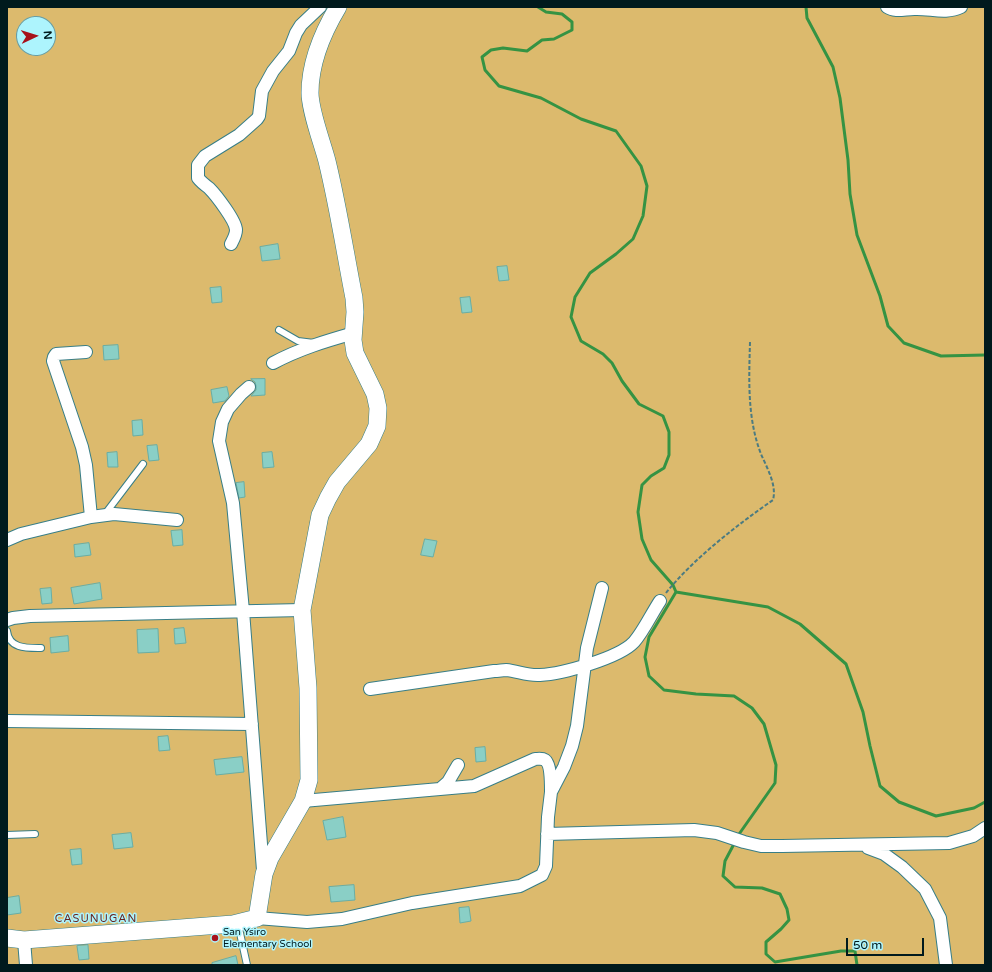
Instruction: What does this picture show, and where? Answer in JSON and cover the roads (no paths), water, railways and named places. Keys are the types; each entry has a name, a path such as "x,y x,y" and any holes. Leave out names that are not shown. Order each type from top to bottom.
{"street":[{"path":"231,244 236,231 235,225 232,218 210,189 198,178 198,165 205,156 239,135 257,119 259,116 262,91 273,71 289,51 301,25 320,7"},
{"path":"257,918 264,874 270,858 303,800 309,780 308,688 302,610 320,515 337,482 369,444 377,426 378,408 375,394 355,353 355,312 346,259 331,178 310,94 311,74 318,52 327,26 338,7"},
{"path":"887,7 893,10 918,9 939,12 961,7"},
{"path":"274,363 290,353 354,333"},
{"path":"86,352 56,354 53,361 82,447 86,465 91,517"},
{"path":"249,387 228,409 222,422 219,441 233,503 264,874"},
{"path":"7,540 21,534 91,517 114,514 177,520"},
{"path":"552,792 564,768 577,726 587,648 602,588"},
{"path":"370,689 494,671 507,670 517,673 539,675 558,673 585,665 625,649 633,642 660,601"},
{"path":"7,620 30,616 302,610"},
{"path":"7,721 252,724"},
{"path":"7,938 24,940 165,930 238,923 257,918 300,922 342,919 412,903 520,886 542,875 546,866 547,834 552,792 549,766 546,760 543,759 535,759 474,786 303,800"},
{"path":"440,789 448,782 458,765"},
{"path":"547,834 694,830 717,833 761,846 863,845 949,843 974,836 985,828"},
{"path":"863,845 871,850 884,854 902,867 925,889 940,918 946,965"},
{"path":"24,940 26,965"}],"lane":[{"path":"279,330 298,341 319,344"},
{"path":"104,516 143,464"},
{"path":"7,631 12,641 22,648 41,648"},
{"path":"7,836 35,834"},
{"path":"238,923 247,965"}],"waterway":[{"path":"538,7 546,12 562,14 572,22 572,30 554,39 542,40 527,51 503,48 491,50 482,57 485,70 499,86 541,98 581,119 616,131 641,166 647,186 643,216 633,239 616,254 590,273 575,297 571,317 581,341 603,354 612,363 622,381 639,404 663,416 669,432 669,455 664,468 651,476 642,485 638,512 642,539 651,560 673,585 676,592"},
{"path":"806,7 807,18 833,67 840,98 848,160 850,194 857,235 880,296 888,326 904,343 941,356 985,355"},
{"path":"676,592 649,637 645,657 649,676 664,690 696,694 734,696 752,708 764,724 776,765 775,783 737,837"},
{"path":"676,592 768,607 800,624 846,664 863,712 880,786 899,802 936,816 974,808 985,802"},
{"path":"735,842 725,861 723,876 735,887 762,888 780,894 787,909 789,920 766,942 766,954 775,962 841,951 855,951 857,965"}],"place":[{"name":"San Ysiro Elementary School","path":"215,938"}],"district":[{"name":"CASUNUGAN","path":"96,919"}]}
